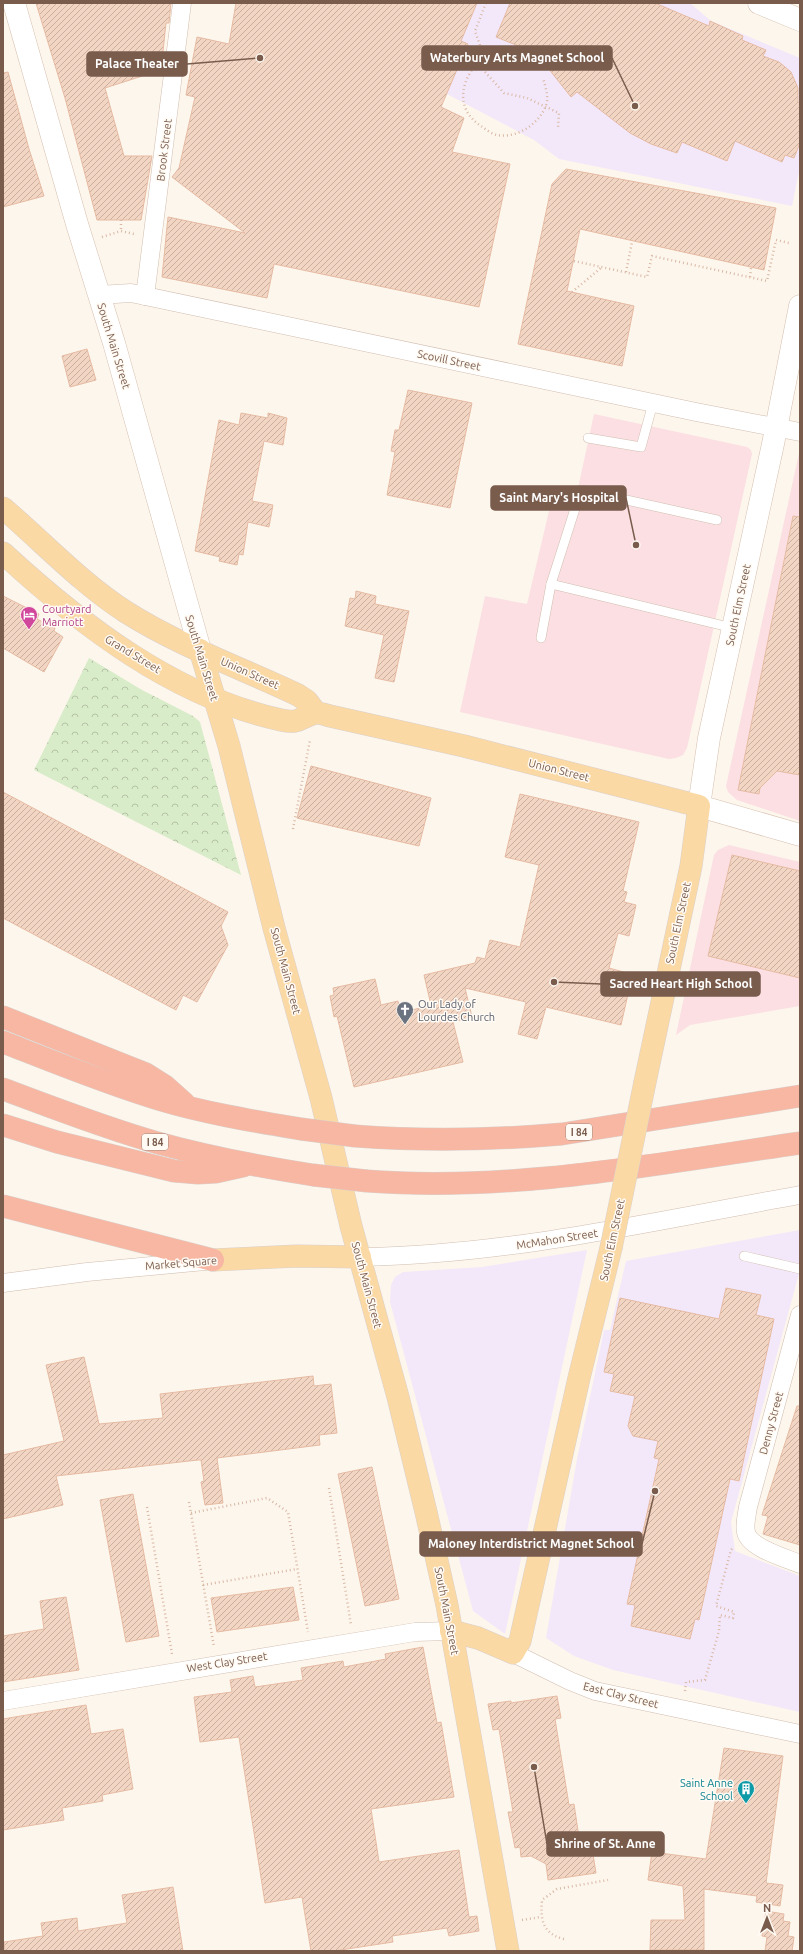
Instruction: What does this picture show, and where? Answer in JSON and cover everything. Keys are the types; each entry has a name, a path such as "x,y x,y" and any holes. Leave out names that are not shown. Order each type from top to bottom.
{"highway":[{"path":"3,1017 146,1074 165,1086 188,1107"},
{"name":"I 84","path":"3,1042 116,1085 188,1107 301,1129 355,1136 438,1140 515,1138 562,1134 800,1096"},
{"name":"I 84","path":"3,1089 140,1137 248,1164 313,1175 367,1180 431,1184 526,1180 607,1171 800,1143"},
{"path":"3,1125 57,1142 174,1171 198,1173 216,1172 248,1164"},
{"path":"3,1206 213,1260"}],"main road":[{"name":"South Main Street","path":"14,3 77,224 116,351 230,752 274,928 321,1098 360,1257 426,1512 452,1631 505,1951"},
{"path":"759,3 800,20"},
{"name":"South Elm Street","path":"514,1652 520,1641 524,1628 579,1378 611,1248 691,866 709,738 777,427 800,306"},
{"path":"3,508 82,579 111,602 156,630 200,650"},
{"name":"Grand Street","path":"3,553 63,606 113,643 155,668 215,698"},
{"name":"Union Street","path":"200,650 298,695 307,701 316,713 464,746 699,806 800,835"},
{"path":"215,698 261,715 288,721 300,721 316,713"},
{"name":"Market Square","path":"213,1260 297,1256 360,1257"},
{"name":"East Clay Street","path":"452,1631 478,1638 514,1652"}],"street":[{"name":"Brook Street","path":"145,296 182,3"},
{"name":"Scovill Street","path":"99,295 125,292 653,403 800,432"},
{"name":"McMahon Street","path":"360,1257 438,1254 518,1246 800,1195"},
{"name":"Market Square","path":"3,1283 87,1272 213,1260"},
{"name":"Denny Street","path":"746,1532 748,1507 800,1315"},
{"path":"746,1532 754,1544 800,1564"},
{"name":"West Clay Street","path":"3,1701 311,1648 415,1632 452,1631"},
{"name":"East Clay Street","path":"514,1652 584,1687 681,1710 800,1734"}],"lane":[{"path":"588,438 641,448 653,403"},
{"path":"541,638 551,584 581,490 717,520"},
{"path":"551,584 733,628"},
{"path":"744,1256 800,1269"}],"path":[{"path":"486,3 475,31 484,57 477,63 464,84 463,96 465,110 473,121 497,135 511,135 526,129 535,122 543,112 547,101 543,78"},
{"path":"477,63 504,93 527,98 559,113 558,128"},
{"path":"121,220 121,231"},
{"path":"100,238 121,231 136,234"},
{"path":"574,261 647,276 652,256 767,281 776,240 789,243"},
{"path":"626,272 632,242"},
{"path":"572,292 602,267"},
{"path":"750,277 751,268"},
{"path":"293,829 310,740"},
{"path":"329,1488 354,1642"},
{"path":"191,1513 267,1498 288,1512 311,1648"},
{"path":"189,1502 217,1664"},
{"path":"147,1507 175,1671"},
{"path":"681,1710 686,1682 705,1680 718,1631 720,1615 733,1618 734,1612 716,1606 731,1550 746,1532"},
{"path":"203,1585 297,1569"},
{"path":"564,1939 558,1937 544,1926 541,1917 542,1900 557,1889 608,1880"}],"shaded area":[{"path":"360,3 690,3 711,21 800,58 800,167 792,206 559,159 534,140 445,93"},
{"path":"594,414 747,447 751,450 752,454 687,748 683,755 676,758 669,759 460,712 485,596 527,604 554,490 577,493"},
{"path":"800,449 800,821 737,800 728,792 726,786"},
{"path":"729,845 800,862 800,1006 690,1025 676,1035 714,855 718,850"},
{"path":"800,1230 800,1270 731,1522 735,1551 800,1576 800,1712 613,1670 574,1656 546,1638 577,1459 604,1330 610,1330 626,1261"},
{"path":"587,1250 505,1634 473,1611 390,1302 391,1285 395,1277 403,1272 482,1267"}],"green space":[{"path":"89,658 142,690 193,716 200,722 241,875 34,770"}],"building":[{"path":"36,3 171,3 169,23 166,23 161,70 105,88 124,156 152,156 141,220 97,220 65,98"},
{"path":"236,3 477,3 461,41 468,44 441,107 464,118 452,152 510,164 479,307 274,264 267,298 162,277 168,217 245,233 172,177 179,168 195,97 186,95 197,37 229,44"},
{"path":"510,3 655,3 709,26 710,21 743,36 742,40 766,50 763,56 779,62 791,72 798,88 798,102 800,103 800,143 794,158 785,155 782,162 735,141 727,161 682,142 677,153 651,144 630,133 577,92 571,97 548,68 556,61 496,37"},
{"path":"8,72 29,149 44,196 3,207 3,73"},
{"path":"566,169 776,208 764,270 580,229 567,291 634,306 622,366 518,344 552,184"},
{"path":"87,349 96,380 70,387 62,356"},
{"path":"408,390 472,403 450,508 387,495 395,452 391,451 395,430 399,430"},
{"path":"241,413 268,418 268,413 287,418 283,445 264,441 252,501 273,505 269,527 248,522 243,555 239,554 237,565 219,561 220,557 195,551 219,420 239,425"},
{"path":"793,516 800,517 800,775 777,771 760,788 759,794 738,790"},
{"path":"356,591 376,596 375,604 409,611 394,682 375,678 384,635 345,626 350,598 355,599"},
{"name":"Courtyard Marriott","path":"3,596 39,614 37,619 55,628 54,631 63,637 44,672 3,648"},
{"path":"311,766 431,798 419,846 297,818"},
{"path":"3,792 228,912 221,926 228,945 197,1002 183,995 176,1010 3,918"},
{"path":"520,794 639,822 623,891 627,892 624,902 636,905 629,936 618,933 609,968 631,974 621,1025 546,1007 537,1039 518,1034 526,1002 465,988 472,1017 453,1022 463,1062 354,1087 337,1016 334,1017 330,996 334,995 333,988 375,979 381,1005 398,1001 401,1013 431,1005 424,975 475,963 477,957 485,959 490,940 520,947 539,865 505,857"},
{"path":"732,855 800,871 800,978 708,956"},
{"path":"726,1288 761,1295 756,1315 774,1319 739,1481 730,1479 699,1620 695,1619 690,1639 631,1626 635,1605 627,1604 659,1459 654,1458 658,1441 633,1436 628,1426 635,1396 610,1391 614,1374 604,1372 620,1298 719,1319"},
{"path":"84,1357 99,1424 163,1418 160,1394 313,1376 314,1386 331,1384 337,1433 319,1435 320,1445 217,1458 223,1503 205,1505 201,1482 204,1481 201,1460 198,1460 56,1476 63,1505 3,1519 3,1455 64,1441 46,1365"},
{"path":"797,1406 800,1406 800,1545 763,1534 768,1516 762,1515"},
{"path":"372,1467 399,1599 365,1606 338,1474"},
{"path":"133,1494 159,1636 126,1642 100,1500"},
{"path":"293,1587 299,1620 217,1632 211,1598"},
{"path":"66,1597 79,1670 3,1682 3,1636 44,1629 40,1601"},
{"path":"423,1647 437,1723 441,1722 454,1797 371,1809 379,1862 459,1850 469,1917 477,1916 479,1931 449,1936 447,1928 392,1936 393,1942 334,1951 311,1951 302,1897 265,1903 239,1737 200,1742 194,1697 232,1692 230,1680 253,1676 255,1687 303,1680 301,1668 343,1661 344,1667 386,1659 385,1654"},
{"path":"557,1696 561,1718 555,1719 569,1805 574,1804 580,1844 591,1842 596,1873 548,1880 546,1864 531,1856 521,1857 520,1847 515,1848 508,1812 513,1812 499,1729 493,1730 488,1704 511,1701 511,1703"},
{"path":"86,1705 91,1734 123,1729 133,1789 102,1795 103,1801 62,1808 64,1820 3,1830 3,1719"},
{"name":"Saint Anne School","path":"724,1748 783,1756 766,1883 783,1885 780,1906 756,1902 757,1896 704,1889 704,1950 650,1950 651,1920 685,1920 683,1886 648,1880 652,1852 706,1859"},
{"path":"173,1887 183,1951 5,1951 4,1942 43,1936 41,1923 77,1918 78,1931 127,1923 122,1895"},
{"path":"766,1911 784,1914 783,1921 790,1922 788,1936 794,1937 792,1951 765,1951 767,1937 762,1936"}],"place":[{"name":"Palace Theater","path":"260,58"},
{"name":"Waterbury Arts Magnet School","path":"635,106"},
{"name":"Saint Mary's Hospital","path":"636,545"},
{"name":"Courtyard Marriott","path":"29,630"},
{"name":"Sacred Heart High School","path":"554,982"},
{"name":"Our Lady of Lourdes Church","path":"405,1025"},
{"name":"Maloney Interdistrict Magnet School","path":"655,1491"},
{"name":"Shrine of St. Anne","path":"534,1767"},
{"name":"Saint Anne School","path":"746,1804"}]}
